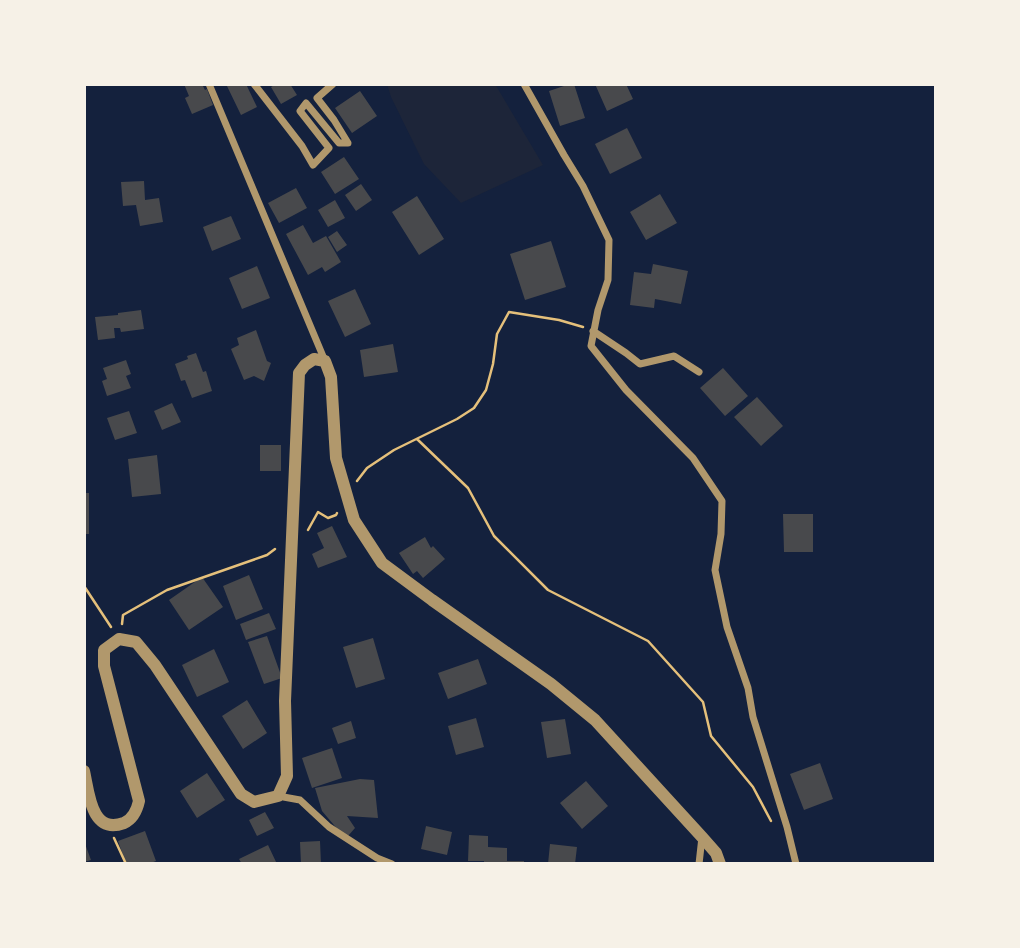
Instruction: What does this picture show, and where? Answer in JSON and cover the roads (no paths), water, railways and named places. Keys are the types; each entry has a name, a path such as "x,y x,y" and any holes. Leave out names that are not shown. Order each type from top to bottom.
{"street":[{"path":"209,84 326,361 331,377 336,458 354,520 382,563 551,684 596,720 716,853 720,864"},
{"path":"254,84 313,164 329,148 300,111 306,103 339,143 348,143 317,98 333,84"},
{"path":"524,84 583,186 609,240 608,280 590,346 626,390 692,458 722,501 721,534 715,570 727,627 748,688 753,717 796,864"},
{"path":"593,331 640,364 674,356 699,372"},
{"path":"278,796 287,776 285,701 299,373 314,359 326,361"},
{"path":"84,771 99,821 108,825 125,823 137,810 139,801 104,666 104,650 119,639 136,642 155,665 240,794 254,802 278,796 300,800 329,827 377,858 392,864"},
{"path":"699,864 702,837"}]}
